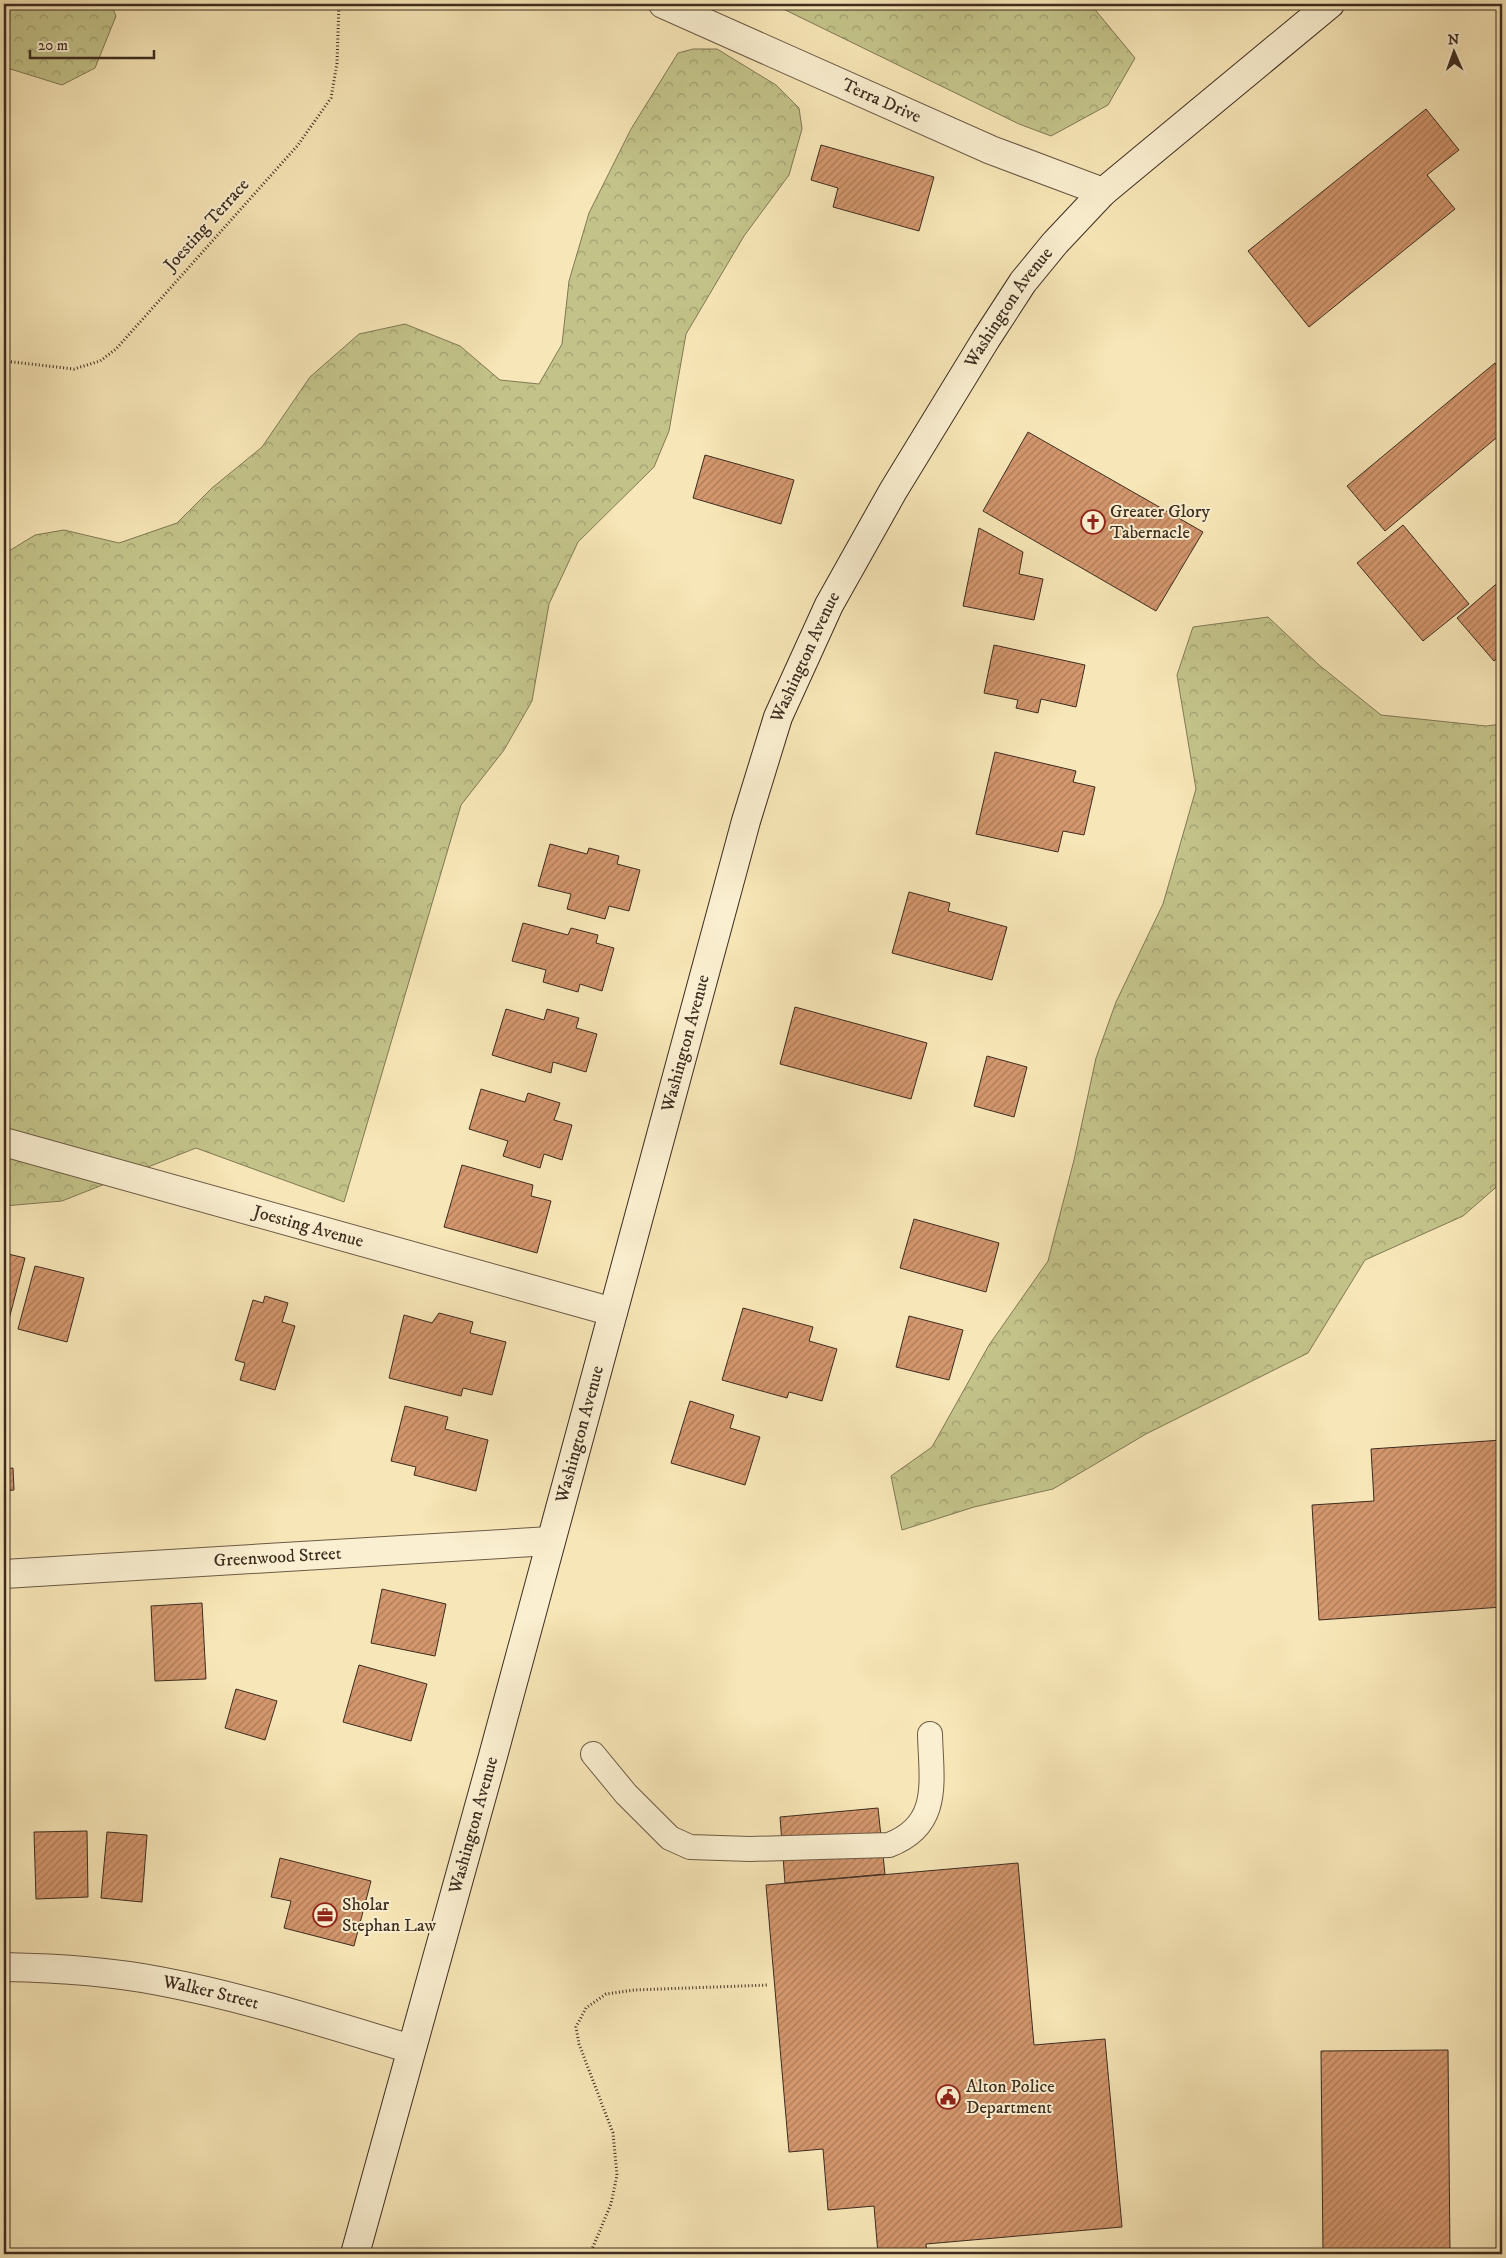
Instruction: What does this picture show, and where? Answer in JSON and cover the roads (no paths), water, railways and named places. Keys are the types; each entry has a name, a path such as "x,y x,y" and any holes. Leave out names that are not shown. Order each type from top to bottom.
{"main road":[{"name":"Terra Drive","path":"663,4 991,150 1103,192"},
{"name":"Washington Avenue","path":"355,2254 493,1756 746,821 778,717 829,605 894,491 986,339 1023,282 1055,243 1103,192 1330,4"},
{"name":"Joesting Avenue","path":"4,1142 613,1312"},
{"name":"Greenwood Street","path":"4,1574 550,1541"},
{"name":"Walker Street","path":"4,1967 98,1972 158,1980 268,2006 411,2049"}],"lane":[{"path":"593,1754 626,1794 670,1838 690,1848 750,1849 889,1845 903,1839 914,1831 926,1816 931,1793 930,1734"}],"place":[{"name":"Greater Glory Tabernacle","path":"1093,522"},
{"name":"Sholar Stephan Law","path":"325,1915"},
{"name":"Alton Police Department","path":"948,2097"}]}
